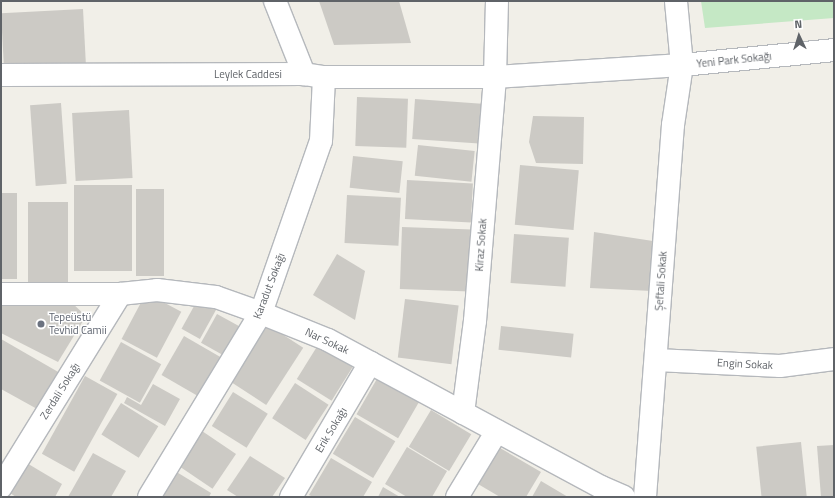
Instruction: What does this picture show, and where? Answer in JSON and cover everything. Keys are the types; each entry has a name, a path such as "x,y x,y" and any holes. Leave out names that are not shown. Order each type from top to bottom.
{"street":[{"path":"275,1 314,75"},
{"name":"Kiraz Sokak","path":"463,413 475,321 495,77 497,1"},
{"name":"Şeftali Sokak","path":"645,497 673,125 682,65 676,1"},
{"name":"Yeni Park Sokağı","path":"495,77 682,65 834,50"},
{"name":"Leylek Caddesi","path":"1,75 314,75 495,77"},
{"name":"Karadut Sokağı","path":"149,497 262,313 321,141 314,75"},
{"name":"Nar Sokak","path":"1,294 120,294 157,290 216,297 262,313 328,340 497,431 598,492 624,497"},
{"name":"Zerdali Sokağı","path":"1,487 120,294"},
{"name":"Engin Sokak","path":"656,360 780,366 834,359"},
{"name":"Erik Sokağı","path":"291,497 370,363"},
{"path":"456,497 497,431"}],"green space":[{"path":"701,1 834,1 834,18 705,28"}],"building":[{"path":"319,1 399,1 411,43 334,45"},
{"path":"83,9 86,67 4,71 1,13"},
{"path":"357,97 408,99 406,148 355,146"},
{"path":"415,99 482,104 479,144 412,139"},
{"path":"61,103 67,184 36,186 30,105"},
{"path":"129,110 133,178 76,181 72,113"},
{"path":"533,116 584,117 583,164 536,163 529,142"},
{"path":"418,145 475,151 471,182 415,176"},
{"path":"353,156 403,161 399,193 350,188"},
{"path":"520,165 579,170 574,230 515,225"},
{"path":"407,180 473,183 471,222 405,219"},
{"path":"74,185 132,185 132,271 74,271"},
{"path":"136,189 164,189 164,276 136,276"},
{"path":"1,193 17,193 17,279 1,279"},
{"path":"347,195 401,198 398,246 344,243"},
{"path":"28,202 68,202 68,283 28,283"},
{"path":"402,227 472,229 470,291 400,289"},
{"path":"594,232 653,241 652,291 590,288"},
{"path":"514,234 569,238 565,287 511,283"},
{"path":"337,254 365,271 355,320 313,295"},
{"path":"146,293 181,312 157,358 122,339"},
{"path":"198,299 216,309 200,339 182,329"},
{"path":"405,299 459,306 451,364 398,358"},
{"name":"Tepeüstü Tevhid Camii","path":"1,303 72,303 86,316 58,362 1,333"},
{"path":"217,314 240,327 224,355 201,343"},
{"path":"268,325 303,348 266,405 231,382"},
{"path":"501,326 574,334 571,357 498,350"},
{"path":"184,336 226,360 203,399 162,375"},
{"path":"1,339 60,373 39,410 1,389"},
{"path":"121,342 161,364 140,403 100,380"},
{"path":"318,345 353,367 332,401 297,379"},
{"path":"85,376 117,394 74,472 42,454"},
{"path":"378,377 420,401 398,438 356,414"},
{"path":"295,383 329,405 306,440 272,418"},
{"path":"153,384 180,399 165,426 124,403 127,397 141,405"},
{"path":"233,392 268,414 247,448 212,426"},
{"path":"121,403 158,426 139,458 101,434"},
{"path":"431,410 471,434 449,471 409,447"},
{"path":"355,417 395,441 373,478 333,454"},
{"path":"202,431 236,454 213,489 179,466"},
{"path":"801,442 807,497 762,497 756,447"},
{"path":"834,445 834,497 821,497 817,446"},
{"path":"407,447 447,471 432,497 407,497 385,484"},
{"path":"500,448 541,472 526,497 500,497 478,484"},
{"path":"93,453 126,471 111,497 68,497"},
{"path":"250,456 285,478 272,497 238,497 227,490"},
{"path":"331,458 372,482 363,497 313,497 309,495"},
{"path":"25,462 62,484 55,497 16,497 7,491"},
{"path":"170,468 211,493 209,497 152,497"},
{"path":"541,481 568,497 532,497"},
{"path":"383,487 400,497 378,497"}],"place":[{"name":"Tepeüstü Tevhid Camii","path":"41,324"}]}
